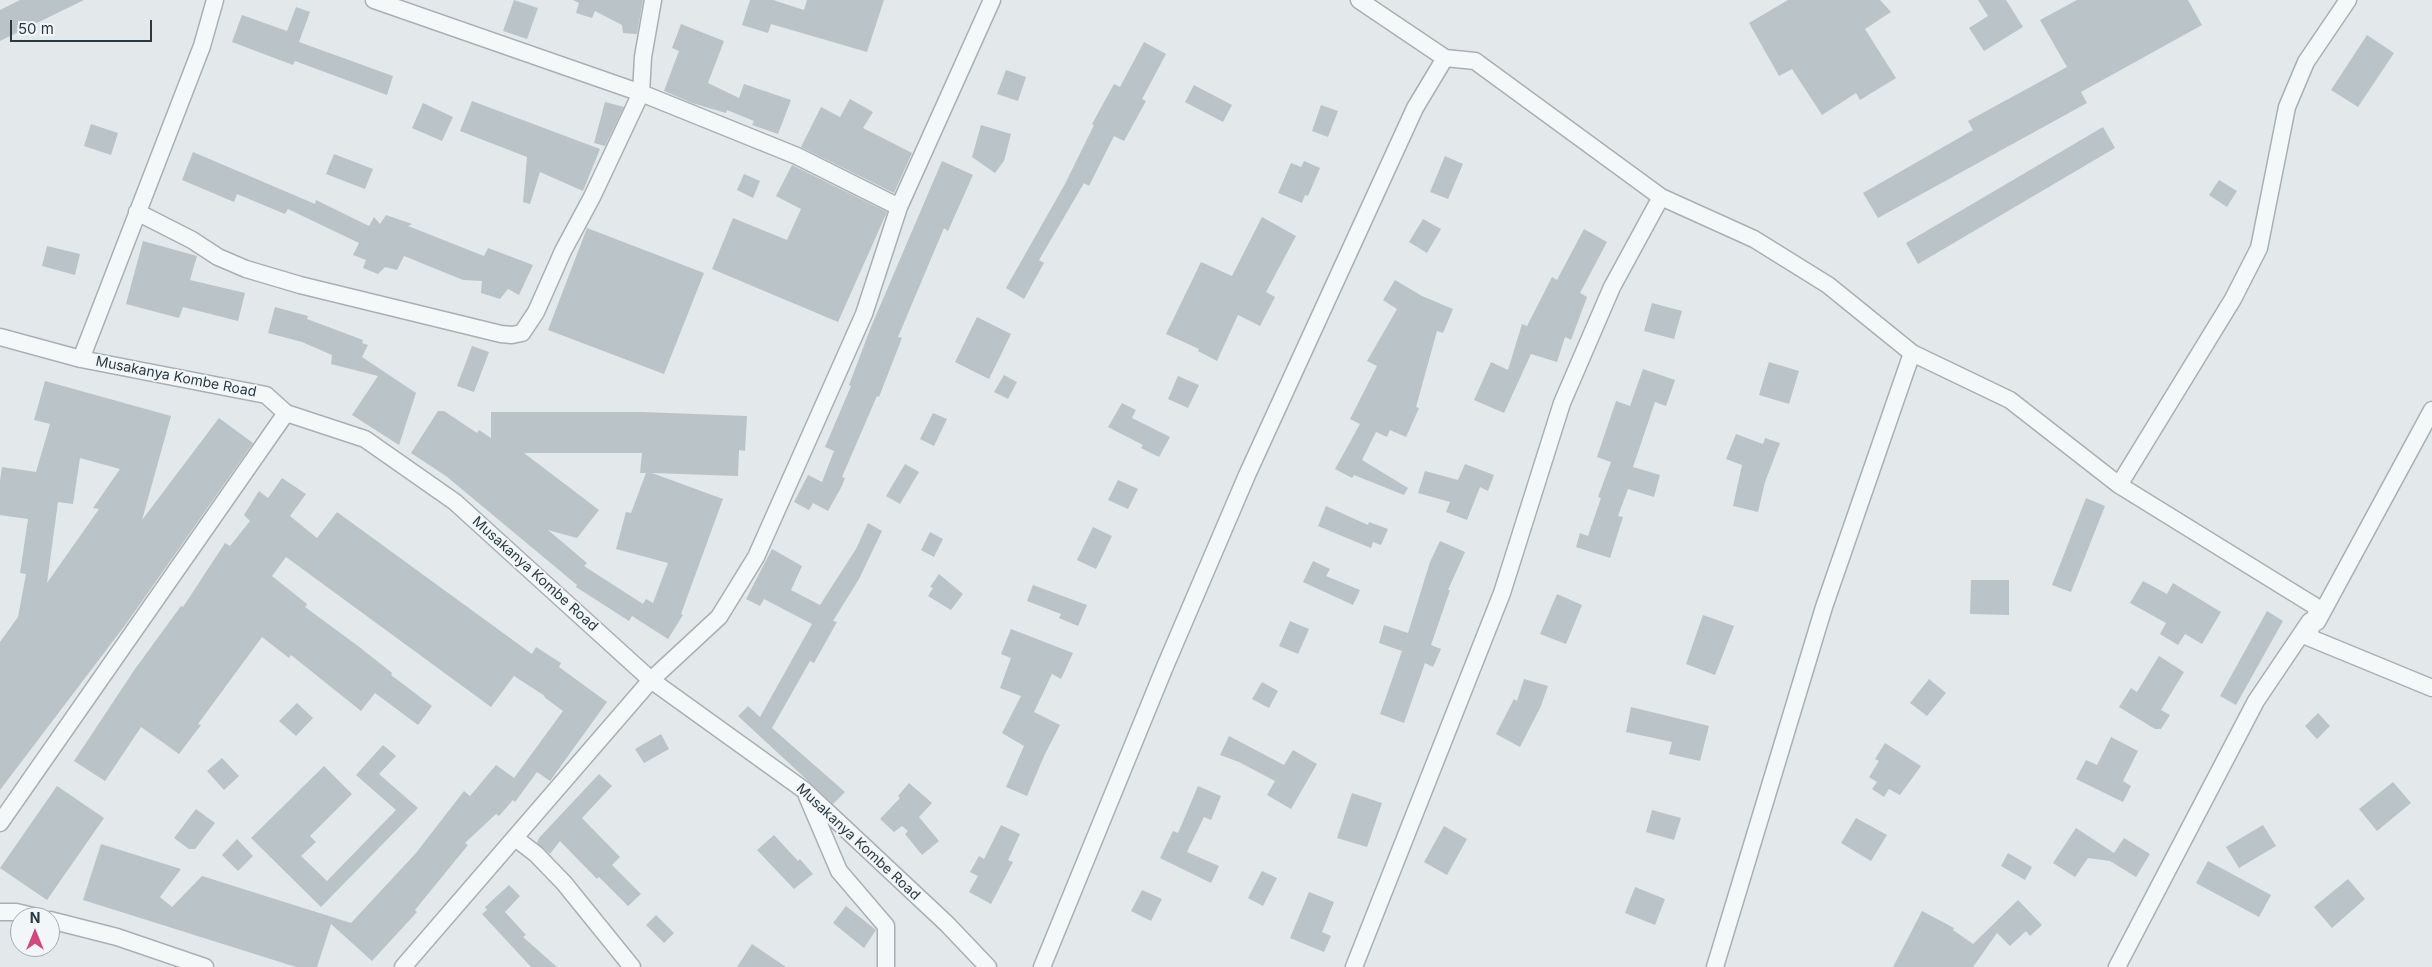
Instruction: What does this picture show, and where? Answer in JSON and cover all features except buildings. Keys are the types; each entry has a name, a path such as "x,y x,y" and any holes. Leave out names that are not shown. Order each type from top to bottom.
{"street":[{"path":"81,359 126,249 137,212 202,46 215,0"},
{"path":"374,0 641,93 796,156 900,207"},
{"path":"137,212 192,240 218,257 246,269 300,285 512,335 522,332 536,312 563,251 592,197 641,93 643,57 653,0"},
{"path":"403,967 651,680 719,617 756,557 864,314 900,207 992,0"},
{"path":"1359,0 1445,58 1475,62 1661,196 1754,239 1828,285 1912,353 2010,400 2119,485 2318,608"},
{"path":"2119,485 2233,299 2259,248 2287,108 2306,62 2348,0"},
{"path":"1042,967 1164,669 1247,474 1415,108 1445,58"},
{"path":"1354,967 1502,593 1562,403 1612,287 1661,196"},
{"name":"Musakanya Kombe Road","path":"0,337 81,359 266,395 286,412 364,439 455,502 651,680 804,790 947,924 988,967"},
{"path":"1715,967 1824,607 1912,353"},
{"path":"2308,637 2432,410"},
{"path":"0,823 286,412"},
{"path":"2308,637 2318,608"},
{"path":"2117,967 2256,700 2318,608"},
{"path":"2308,637 2432,688"},
{"path":"804,790 839,871 886,926 886,967"},
{"path":"515,838 536,854 564,883 632,967"},
{"path":"60,923 117,937 205,967"}]}
